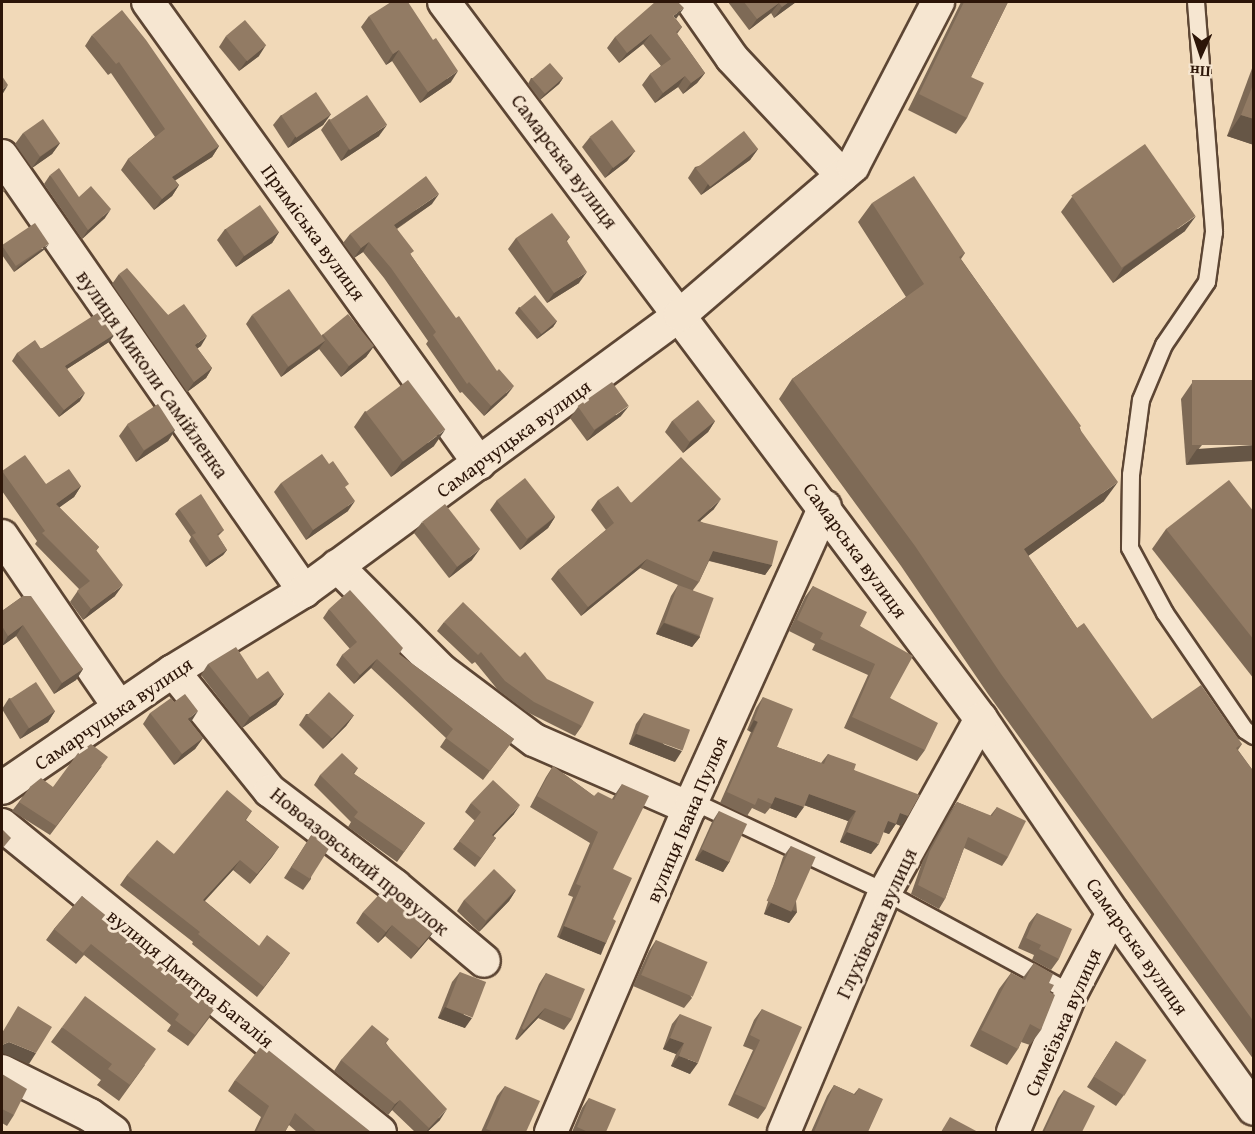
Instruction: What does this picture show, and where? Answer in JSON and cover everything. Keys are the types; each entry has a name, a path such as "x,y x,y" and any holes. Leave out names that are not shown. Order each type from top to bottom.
{"street":[{"name":"Приміська вулиця","path":"148,2 479,463"},
{"name":"Самарська вулиця","path":"444,2 825,507 981,719 1113,913 1254,1109"},
{"path":"693,2 732,58 842,175"},
{"name":"Самарчуцька вулиця","path":"2,788 173,671 304,591 680,315 853,166 938,2"},
{"name":"вулиця Миколи Самійленка","path":"2,156 304,591"},
{"name":"вулиця Івана Пулюя","path":"550,1132 691,805 825,507"},
{"path":"2,536 119,707"},
{"path":"337,566 442,671 534,740 691,805"},
{"name":"Новоазовський провулок","path":"173,671 270,790 395,886 484,961"},
{"name":"Глухівська вулиця","path":"784,1132 885,892 981,719"},
{"name":"вулиця Дмитра Багалія","path":"2,825 380,1132"},
{"name":"Симеїзька вулиця","path":"1013,1132 1071,993 1113,913"},
{"path":"2,1071 90,1115 113,1132"}],"lane":[{"path":"1196,2 1214,232 1207,282 1164,345 1141,400 1131,476 1130,548 1165,613 1245,730 1254,736"},
{"path":"691,805 885,892 1071,993"}],"building":[{"path":"391,2 408,2 433,40 436,38 458,71 428,92 399,50 393,54 369,16"},
{"path":"655,2 678,2 684,8 673,16 682,27 676,32 705,73 691,83 685,76 663,93 650,74 671,59 651,34 627,53 615,37"},
{"path":"744,2 789,2 782,7 779,3 757,19"},
{"path":"964,2 1008,2 971,77 984,83 967,118 919,94"},
{"path":"122,10 146,40 219,146 172,177 179,185 162,199 128,159 165,129 119,62 116,64 92,35"},
{"path":"245,20 266,45 247,61 226,36"},
{"path":"550,63 563,78 545,94 532,79"},
{"path":"2,76 8,85 2,90"},
{"path":"1254,82 1254,119 1241,115"},
{"path":"316,92 331,114 296,138 281,115"},
{"path":"367,95 387,125 350,150 330,120"},
{"path":"43,119 60,143 40,157 23,133"},
{"path":"612,120 635,151 613,168 590,137"},
{"path":"744,131 758,149 710,187 696,169"},
{"path":"1145,144 1195,216 1122,268 1071,196"},
{"path":"59,168 79,197 91,186 111,209 88,230 50,175"},
{"path":"426,176 439,194 394,225 414,251 410,254 456,318 459,316 497,371 499,369 514,386 491,406 469,382 467,384 433,335 436,332 391,268 369,242 361,248 350,234"},
{"path":"914,176 965,253 959,257 1081,426 1079,428 1118,482 1024,549 1077,628 1084,623 1152,719 1201,685 1242,744 1236,748 1254,772 1254,1022 1001,674 915,546 792,379 924,284 872,203"},
{"path":"260,205 279,232 245,256 226,229"},
{"path":"552,213 570,237 566,240 587,272 554,293 516,238"},
{"path":"35,223 49,244 16,266 2,245"},
{"path":"127,268 168,315 184,304 207,336 195,345 212,368 194,382 119,274"},
{"path":"289,289 325,341 288,366 252,315"},
{"path":"535,295 557,321 542,334 520,308"},
{"path":"99,312 115,334 65,366 85,393 64,410 17,353 35,340 41,349"},
{"path":"348,314 374,346 349,366 323,334"},
{"path":"408,380 445,430 403,461 366,412"},
{"path":"1192,380 1254,380 1254,445 1192,445"},
{"path":"612,382 629,406 594,430 578,406"},
{"path":"698,400 715,421 689,442 672,421"},
{"path":"158,404 175,430 144,450 127,424"},
{"path":"322,454 329,464 333,461 349,484 345,487 355,501 313,530 281,483"},
{"path":"25,455 46,484 69,469 81,486 56,504 99,547 96,550 123,585 91,609 77,591 90,581 42,533 45,531 2,471"},
{"path":"681,457 721,499 697,521 778,541 772,565 713,551 699,582 647,559 588,607 558,570 614,523 598,500 618,486 631,503"},
{"path":"525,478 555,517 527,539 497,500"},
{"path":"1229,480 1254,512 1254,640 1166,529"},
{"path":"201,494 224,530 217,534 227,550 210,561 192,535 196,533 179,509"},
{"path":"445,504 480,549 457,567 422,522"},
{"path":"678,585 714,598 700,636 664,623"},
{"path":"813,586 867,612 860,626 913,656 890,698 938,723 925,750 852,717 875,664 820,639 823,633 797,620"},
{"path":"350,590 403,648 399,654 514,739 490,771 446,738 453,729 377,659 360,675 342,655 357,642 329,609"},
{"path":"23,596 31,596 83,669 62,683 23,625 8,636 2,626 2,611"},
{"path":"463,602 520,657 525,652 547,679 594,702 582,726 534,702 505,681 481,652 478,655 444,622"},
{"path":"236,647 257,679 268,671 284,694 250,717 208,664"},
{"path":"36,682 55,711 29,728 10,699"},
{"path":"329,692 354,715 332,739 307,715"},
{"path":"185,694 198,711 188,719 203,738 182,754 150,713 171,698 174,702"},
{"path":"763,697 793,709 777,747 824,764 828,754 856,764 854,770 920,795 908,816 900,813 896,824 888,821 879,844 847,832 856,811 809,794 804,807 775,797 772,804 758,798 755,805 727,792 758,722 754,720"},
{"path":"644,713 690,730 683,750 636,734"},
{"path":"91,744 108,757 56,826 19,802 31,786 41,778 53,787 78,753"},
{"path":"342,753 358,768 353,773 425,823 404,852 354,817 358,812 320,775"},
{"path":"553,766 594,796 598,792 614,800 622,784 649,796 613,869 632,878 613,919 616,921 606,943 564,926 581,886 576,884 598,832 537,796"},
{"path":"493,780 520,805 492,835 496,838 481,858 459,841 481,812 471,803"},
{"path":"227,790 252,811 245,820 279,847 257,874 240,860 203,900 259,946 267,935 290,953 264,987 198,934 200,932 127,875 157,840 174,854"},
{"path":"957,802 992,816 997,807 1026,821 1008,857 968,837 945,899 918,885 930,851"},
{"path":"719,811 747,824 729,862 701,849"},
{"path":"2,829 11,838 2,849"},
{"path":"312,834 331,846 310,879 291,867"},
{"path":"791,846 816,857 791,912 767,901"},
{"path":"494,869 516,890 486,921 464,900"},
{"path":"387,886 437,927 419,948 392,925 386,932 363,912"},
{"path":"82,896 217,1006 195,1035 175,1020 179,1014 91,944 83,953 54,929"},
{"path":"1037,913 1072,929 1059,959 1039,949 1041,945 1026,938"},
{"path":"656,940 708,962 693,997 641,975"},
{"path":"1034,963 1053,974 1049,983 1054,985 1050,992 1055,995 1041,1030 1030,1024 1018,1049 981,1030 1011,973 1025,980"},
{"path":"460,972 486,982 473,1018 446,1007"},
{"path":"546,973 585,989 572,1019 545,1008 524,1030 522,1028"},
{"path":"85,996 156,1049 130,1085 108,1069 112,1064 62,1027"},
{"path":"18,1006 52,1027 36,1053 9,1042 2,1045 2,1033"},
{"path":"762,1009 802,1027 766,1108 735,1094 760,1040 750,1035"},
{"path":"680,1014 712,1027 698,1063 679,1056 684,1043 670,1038"},
{"path":"372,1025 389,1039 385,1043 447,1109 429,1128 400,1100 395,1104 341,1060"},
{"path":"1116,1041 1147,1060 1124,1096 1094,1077"},
{"path":"262,1045 371,1132 317,1132 295,1113 285,1132 256,1132 269,1106 235,1080"},
{"path":"2,1074 27,1089 14,1115 2,1109"},
{"path":"834,1085 855,1095 859,1088 883,1099 868,1132 814,1132"},
{"path":"505,1086 540,1101 526,1132 494,1132 486,1129"},
{"path":"1064,1090 1095,1106 1082,1132 1044,1132"},
{"path":"589,1098 616,1109 606,1132 588,1132 577,1127"},
{"path":"950,1117 978,1132 941,1132"}]}
